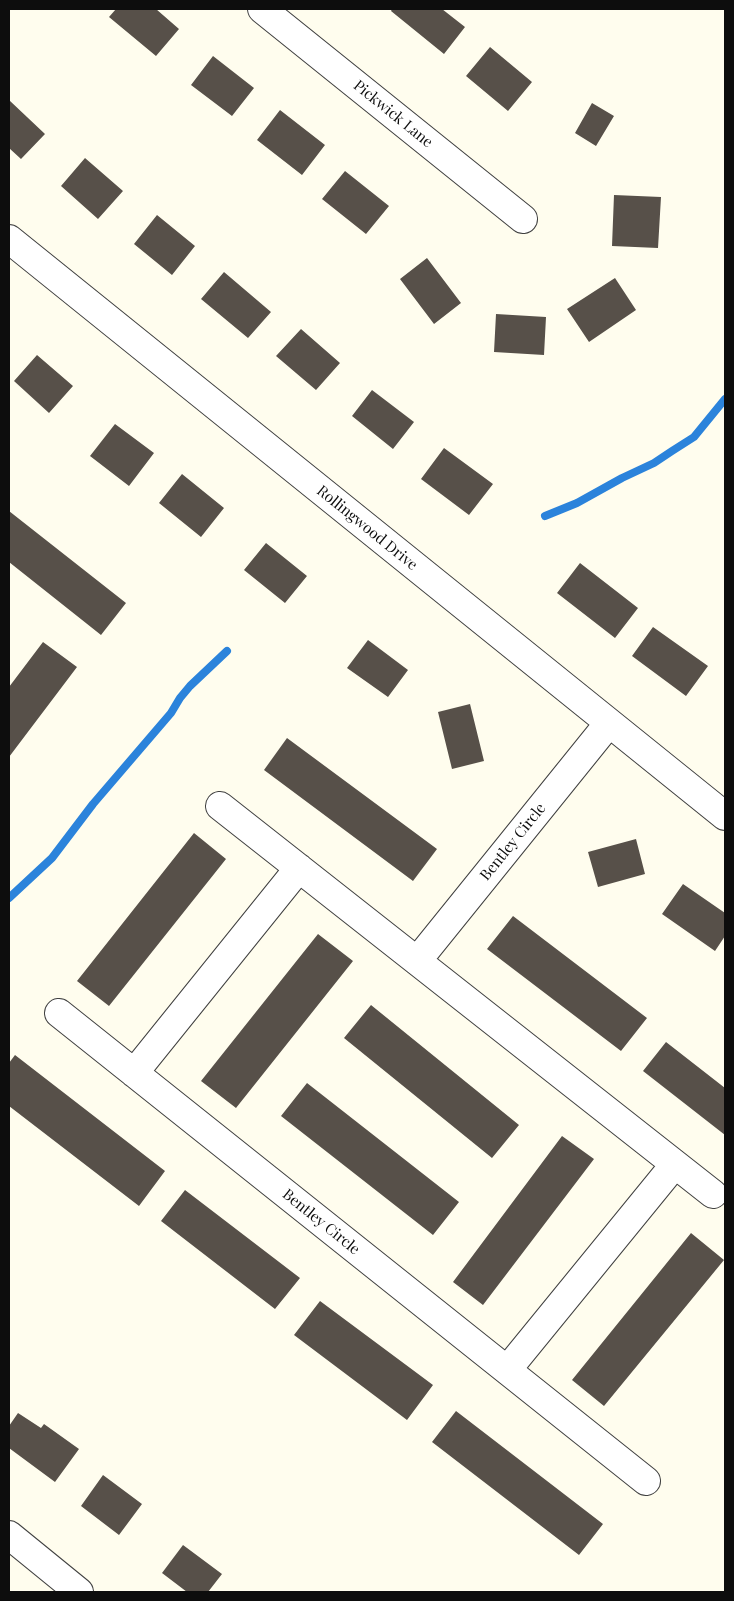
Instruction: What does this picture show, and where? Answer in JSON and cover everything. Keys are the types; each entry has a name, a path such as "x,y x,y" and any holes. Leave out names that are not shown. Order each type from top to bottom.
{"street":[{"name":"Pickwick Lane","path":"262,9 523,219"},
{"name":"Rollingwood Drive","path":"9,240 725,816"},
{"name":"Bentley Circle","path":"417,961 609,723"},
{"path":"220,806 713,1194"},
{"path":"134,1073 300,868"},
{"name":"Bentley Circle","path":"60,1013 646,1481"},
{"path":"507,1370 675,1164"},
{"path":"9,1535 79,1592"}],"building":[{"path":"116,9 156,9 179,29 156,56 109,17"},
{"path":"392,9 442,9 465,27 444,54 391,11"},
{"path":"490,47 532,82 508,111 466,76"},
{"path":"213,56 254,88 232,116 191,85"},
{"path":"9,100 45,134 21,159 9,148"},
{"path":"592,103 614,116 596,146 575,133"},
{"path":"280,110 325,145 302,175 257,140"},
{"path":"85,158 123,191 98,219 61,186"},
{"path":"345,171 389,206 366,234 322,199"},
{"path":"614,195 661,197 658,248 612,246"},
{"path":"157,215 195,246 172,275 134,244"},
{"path":"427,258 461,303 434,324 400,279"},
{"path":"224,272 271,312 248,338 201,299"},
{"path":"615,278 636,310 589,342 567,309"},
{"path":"496,314 546,317 544,355 494,352"},
{"path":"301,329 340,363 316,390 276,356"},
{"path":"37,355 73,386 49,413 14,381"},
{"path":"372,390 414,422 393,449 352,416"},
{"path":"115,424 154,453 129,486 90,456"},
{"path":"444,448 493,484 469,515 421,479"},
{"path":"182,474 224,508 201,537 159,503"},
{"path":"9,511 126,603 101,635 9,562"},
{"path":"266,543 307,576 285,603 244,570"},
{"path":"580,563 638,608 615,638 557,593"},
{"path":"653,627 708,666 686,696 632,656"},
{"path":"368,640 408,670 388,697 347,668"},
{"path":"43,642 77,667 9,757 9,687"},
{"path":"470,704 484,761 452,769 438,712"},
{"path":"287,738 437,849 413,881 264,770"},
{"path":"194,833 226,859 109,1006 77,981"},
{"path":"636,839 645,874 598,887 588,852"},
{"path":"683,884 725,913 725,936 715,951 662,914"},
{"path":"513,916 647,1018 621,1051 487,949"},
{"path":"318,934 353,961 236,1108 201,1081"},
{"path":"371,1005 519,1125 492,1158 344,1038"},
{"path":"666,1042 725,1088 725,1135 643,1071"},
{"path":"15,1055 165,1171 139,1206 9,1106 9,1063"},
{"path":"307,1083 459,1202 433,1235 281,1116"},
{"path":"562,1136 594,1159 483,1305 453,1282"},
{"path":"185,1190 300,1278 275,1309 161,1221"},
{"path":"691,1233 724,1260 604,1406 572,1380"},
{"path":"320,1301 433,1385 407,1420 294,1335"},
{"path":"456,1411 603,1524 579,1555 432,1442"},
{"path":"18,1413 41,1428 44,1424 79,1449 55,1482 9,1448 9,1426"},
{"path":"103,1475 142,1504 119,1535 81,1506"},
{"path":"183,1545 222,1574 208,1592 187,1592 162,1573"}],"waterway":[{"path":"545,516 577,503 654,463 694,437 725,399"},
{"path":"9,898 52,858 93,804 171,713 190,686 227,651"}]}
